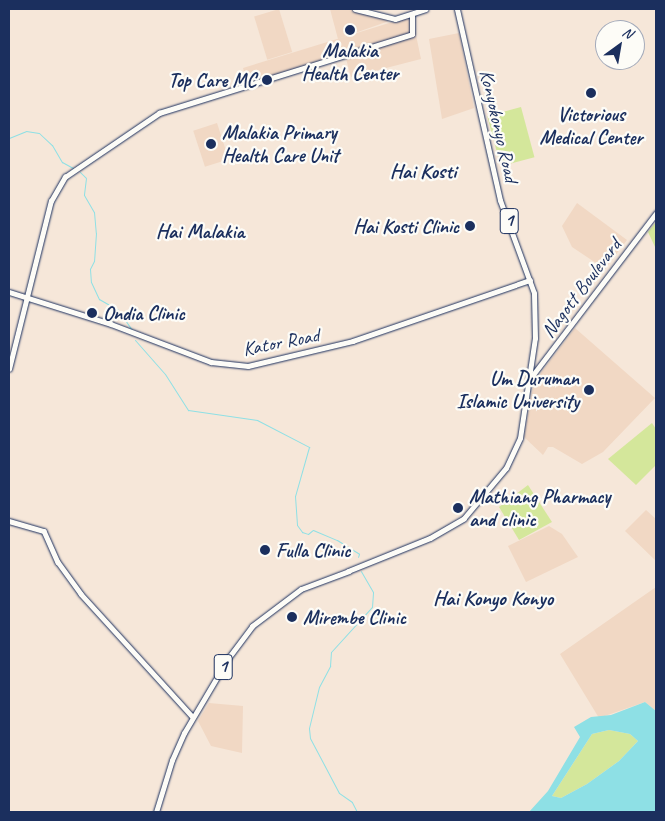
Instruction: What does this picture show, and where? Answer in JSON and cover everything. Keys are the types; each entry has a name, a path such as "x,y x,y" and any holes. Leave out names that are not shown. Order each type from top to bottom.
{"main road":[{"path":"354,9 386,19 412,14 424,9"},
{"name":"Konyokonyo Road","path":"156,812 172,760 193,717 252,626 301,589 374,561 444,530 464,518 482,500 518,449 536,326 530,280 500,200 458,9"}],"street":[{"path":"9,369 51,201 65,177 159,113 412,34 412,14"},
{"name":"Nagott Boulevard","path":"528,381 656,213"},
{"name":"Kator Road","path":"9,292 211,362 248,366 295,357 353,341 530,280"},
{"path":"9,521 44,531 58,562 81,594 193,717"}],"shaded area":[{"path":"279,9 292,52 267,60 254,17"},
{"name":"Malakia Health Center","path":"330,9 351,9 389,21 338,39"},
{"path":"412,16 421,59 351,77 345,55 247,83 243,68"},
{"path":"459,33 474,108 442,119 429,39"},
{"name":"Malakia Primary Health Care Unit","path":"217,123 229,159 205,167 193,131"},
{"path":"577,203 627,240 605,269 572,247 562,226"},
{"name":"Um Duruman Islamic University","path":"575,328 655,398 603,452 582,464 553,447 548,447 543,455 524,437 534,382"},
{"path":"646,510 656,519 656,561 625,531"},
{"path":"549,526 562,534 578,557 526,582 508,546"},
{"path":"656,587 656,711 645,702 599,718 560,654"},
{"path":"209,703 243,706 242,753 211,746 198,721"}],"green space":[{"path":"521,107 534,157 501,166 487,116"},
{"path":"656,222 656,249 648,232"},
{"path":"652,423 656,429 656,465 636,485 608,459"},
{"path":"528,485 552,522 519,540 499,507"},
{"path":"609,730 630,734 638,741 619,761 587,784 561,798 552,796 592,734"}],"water":[{"path":"645,702 656,711 656,812 529,812 548,791 580,737 574,727 591,717 611,715","holes":["609,730 630,734 638,741 619,761 587,784 561,798 552,796 592,734"]}],"waterway":[{"path":"9,138 26,131 39,133 52,145 62,162 73,168"},
{"path":"80,172 86,178 84,195 94,212 96,233 94,261 90,269 91,282 99,299 118,310 132,330"},
{"path":"135,340 165,374 188,410 257,420 309,447 295,496 297,525 302,532 308,534 313,530 337,540 359,554 358,557"},
{"path":"357,812 352,802 339,793 310,738 309,728 319,687 330,666 331,652 372,607 373,592 361,571"}],"place":[{"name":"Malakia Health Center","path":"350,30"},
{"name":"Top Care MC","path":"267,80"},
{"name":"Victorious Medical Center","path":"591,93"},
{"name":"Malakia Primary Health Care Unit","path":"211,144"},
{"name":"Hai Kosti Clinic","path":"470,226"},
{"name":"Ondia Clinic","path":"92,313"},
{"name":"Um Duruman Islamic University","path":"589,390"},
{"name":"Mathiang Pharmacy and clinic","path":"458,508"},
{"name":"Fulla Clinic","path":"265,550"},
{"name":"Mirembe Clinic","path":"292,617"}],"district":[{"name":"Hai Kosti","path":"423,171"},
{"name":"Hai Malakia","path":"200,231"},
{"name":"Hai Konyo Konyo","path":"493,598"}]}
